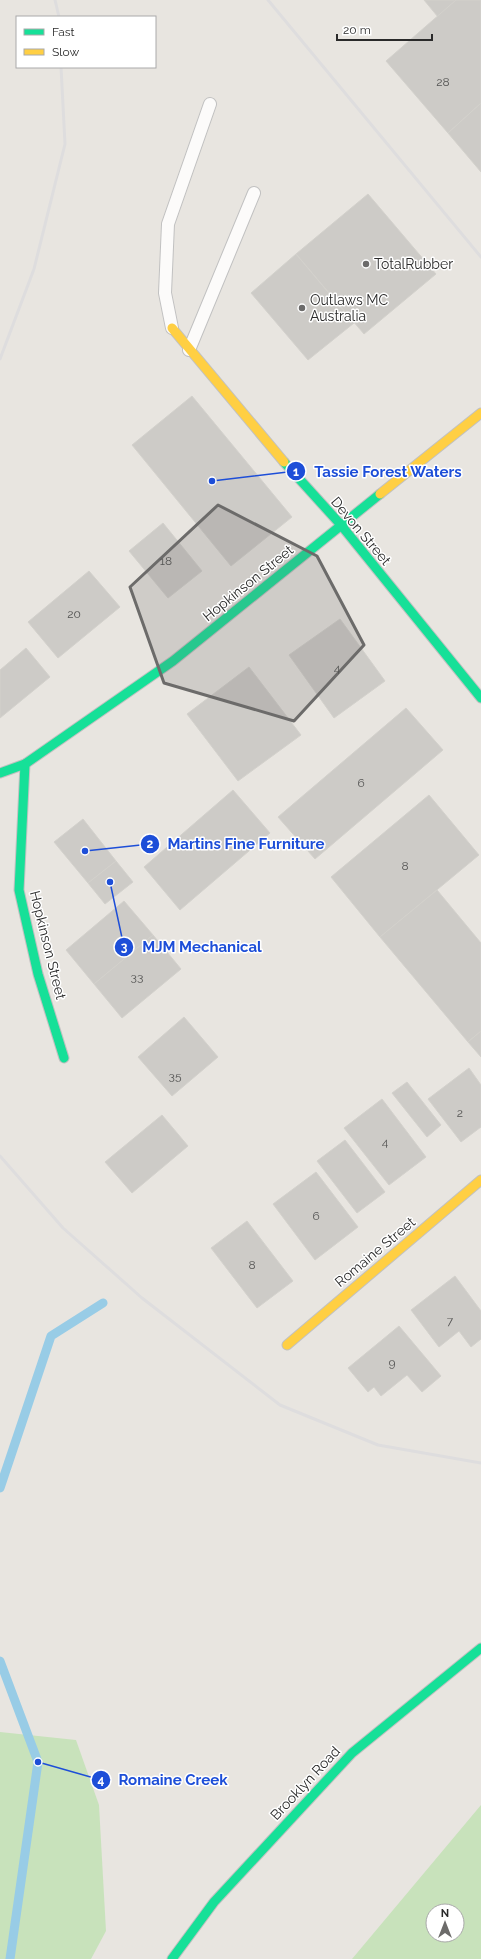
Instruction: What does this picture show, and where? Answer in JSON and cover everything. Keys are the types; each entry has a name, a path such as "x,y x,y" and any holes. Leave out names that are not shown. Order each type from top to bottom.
{"street":[{"name":"Devon Street","path":"172,328 188,350 317,500 341,525 481,698"},
{"name":"Hopkinson Street","path":"0,773 25,764 173,661 481,413"},
{"name":"Hopkinson Street","path":"25,764 19,890 38,974 64,1058"},
{"name":"Romaine Street","path":"287,1345 481,1180"},
{"name":"Brooklyn Road","path":"172,1959 214,1902 352,1753 481,1648"}],"lane":[{"path":"172,328 165,293 168,224 210,104"},
{"path":"188,350 254,193"}],"highlighted area":[{"path":"218,505 317,556 364,645 294,721 164,683 130,587"}],"green space":[{"path":"0,1732 76,1740 99,1805 106,1931 91,1959 0,1959"},
{"path":"481,1805 481,1959 352,1959"}],"building":[{"path":"424,0 456,0 438,17"},
{"path":"456,0 481,0 481,103 448,133 386,61"},
{"path":"481,103 481,172 448,133"},
{"name":"TotalRubber","path":"368,194 436,274 364,334 296,254"},
{"name":"Outlaws MC Australia","path":"296,254 354,323 308,360 251,293"},
{"path":"192,396 292,517 231,566 132,445"},
{"path":"163,523 202,571 168,598 129,551"},
{"path":"89,571 120,607 58,658 28,622"},
{"path":"340,619 385,681 334,718 289,655"},
{"path":"26,648 50,677 0,718 0,670"},
{"path":"249,667 301,735 238,781 187,714"},
{"path":"406,708 443,750 315,859 278,817"},
{"path":"233,790 270,833 180,910 144,867"},
{"path":"429,795 479,855 380,937 331,877"},
{"path":"83,819 116,861 88,883 54,842"},
{"path":"116,861 133,882 105,904 88,883"},
{"path":"437,890 481,943 481,1031 468,1042 380,937"},
{"path":"124,901 153,935 94,984 66,950"},
{"path":"153,935 181,969 122,1018 94,984"},
{"path":"184,1017 218,1057 172,1096 138,1057"},
{"path":"481,1031 481,1057 468,1042"},
{"path":"469,1068 481,1085 481,1127 461,1142 428,1099"},
{"path":"407,1082 441,1125 427,1137 392,1093"},
{"path":"382,1099 426,1157 389,1185 344,1128"},
{"path":"162,1115 188,1146 132,1193 105,1162"},
{"path":"345,1140 385,1192 357,1213 317,1161"},
{"path":"316,1172 358,1227 315,1260 273,1204"},
{"path":"247,1221 293,1281 257,1308 211,1248"},
{"path":"455,1276 481,1311 481,1339 471,1347 459,1331 439,1347 411,1310"},
{"path":"399,1326 441,1376 422,1392 407,1375 381,1396 374,1387 368,1392 348,1368"}],"waterway":[{"path":"0,1488 51,1336 103,1303"},
{"path":"0,1661 38,1762 10,1959"}],"railway":[{"path":"55,0 59,16"},
{"path":"268,0 481,257"},
{"path":"0,359 34,269 65,144 61,68"},
{"path":"0,1156 63,1228 142,1298 280,1405 378,1445 481,1463"}],"traffic: fast":[{"path":"284,462 341,525 481,698"},
{"path":"0,773 25,764 173,661 380,494"},
{"path":"25,764 19,890 38,974 64,1058"},
{"path":"172,1959 214,1902 352,1753 481,1648"}],"traffic: slow":[{"path":"172,328 284,462"},
{"path":"380,494 481,413"},
{"path":"287,1345 481,1180"}],"place":[{"name":"TotalRubber","path":"366,264"},
{"name":"Outlaws MC Australia","path":"302,308"},
{"name":"Tassie Forest Waters","path":"212,481"},
{"name":"Martins Fine Furniture","path":"85,851"},
{"name":"MJM Mechanical","path":"110,882"},
{"name":"Romaine Creek","path":"38,1762"}]}
